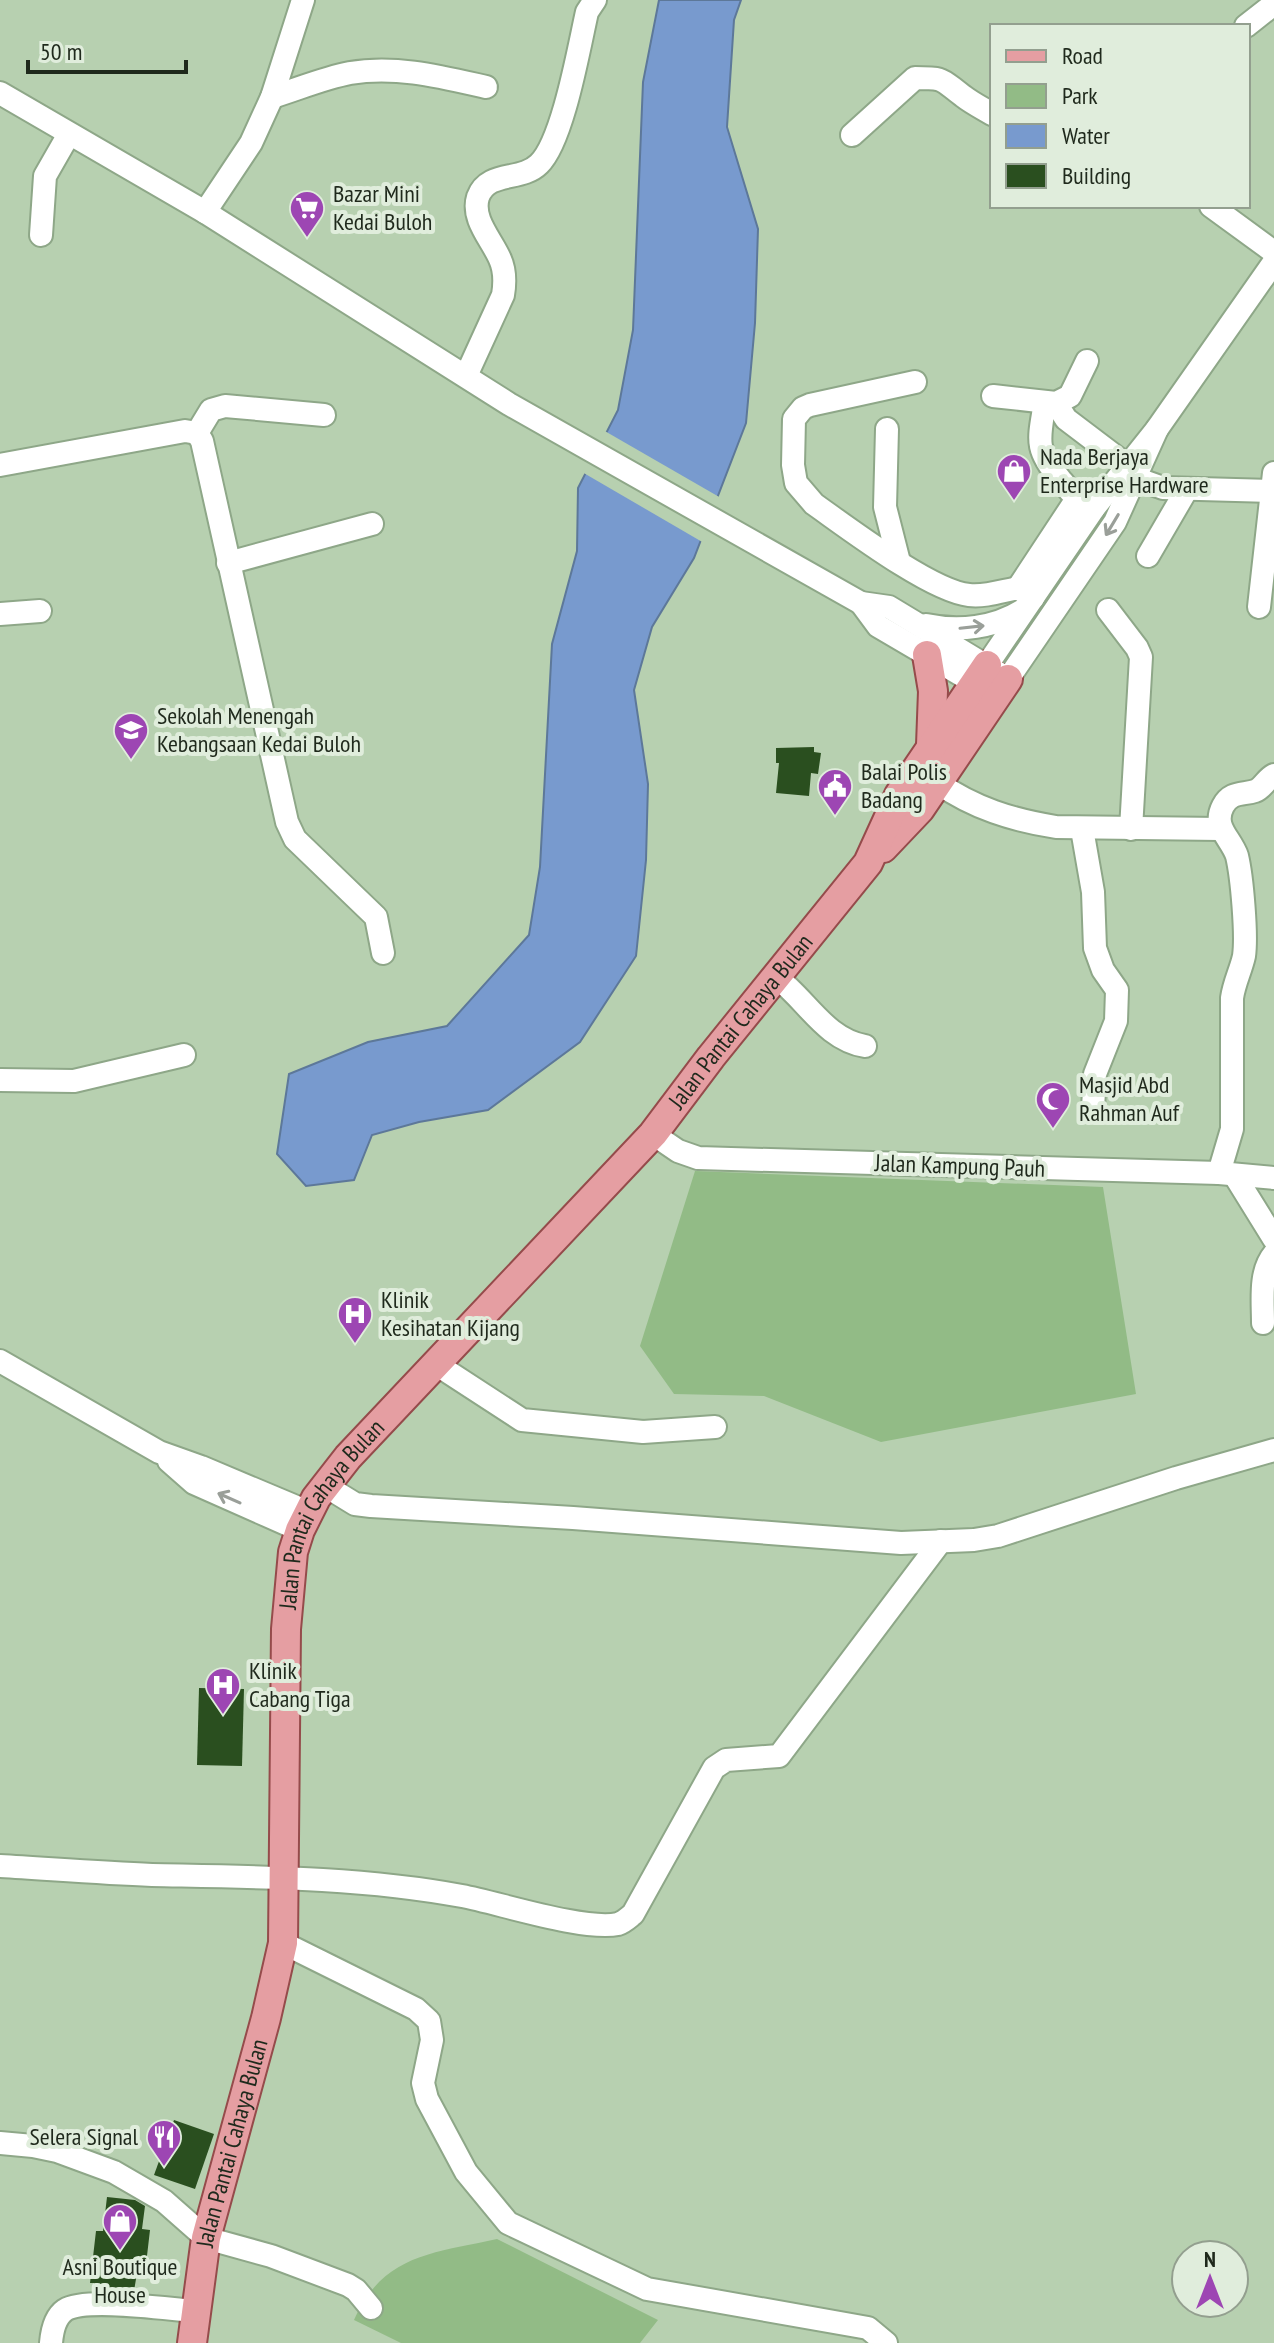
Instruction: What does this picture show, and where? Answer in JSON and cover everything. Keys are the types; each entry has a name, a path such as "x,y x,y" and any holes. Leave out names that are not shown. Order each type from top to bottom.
{"main road":[{"path":"927,655 934,709 930,771"},
{"name":"Jalan Pantai Cahaya Bulan","path":"192,2343 206,2238 266,2018 283,1943 286,1629 289,1579 304,1521 324,1485 653,1134 873,853 899,795 930,771 992,680"}],"street":[{"path":"205,212 251,143 272,97 303,0"},
{"path":"466,376 503,295 504,286 501,260 478,217 478,196 484,186 498,177 527,173 541,162 564,111 587,12 595,0"},
{"path":"1249,24 1274,4"},
{"path":"272,97 350,73 369,71 429,74 486,87"},
{"path":"852,135 915,78 935,78 951,84 960,94 990,113"},
{"path":"0,93 205,212 509,404 861,603 889,607 992,680"},
{"path":"41,235 45,176 69,134"},
{"path":"1214,208 1274,252"},
{"name":"Jalan Pantai Cahaya Bulan","path":"992,680 1115,522 1131,472 1157,429 1274,262"},
{"path":"993,396 1050,402 1070,396 1087,361"},
{"path":"915,382 810,405 798,413 793,426 794,474 801,492 913,571 965,595 1025,598"},
{"path":"1050,402 1066,419 1131,472 1158,487 1187,489 1273,482 1259,607"},
{"path":"1050,402 1040,431 1041,451 1050,469 1085,504"},
{"path":"197,433 211,410 225,406 324,415"},
{"path":"887,429 885,507 899,562"},
{"path":"0,465 185,431 197,433 202,441 290,831 376,917 383,953"},
{"name":"Jalan Pantai Cahaya Bulan","path":"992,680 1025,598 1085,504 1131,472"},
{"path":"1148,556 1187,489"},
{"path":"228,563 372,524"},
{"path":"917,624 973,627 1010,618 1025,598"},
{"path":"861,603 878,626 927,655 992,680"},
{"path":"1108,610 1130,637 1141,657 1131,829"},
{"path":"0,614 40,611"},
{"path":"930,771 960,798 1005,817 1030,823 1082,829 1220,829"},
{"path":"1274,775 1254,791 1237,793 1229,798 1220,814 1220,829 1237,858 1245,934 1244,956 1232,998 1232,1129 1227,1174 1274,1239"},
{"path":"1082,829 1093,892 1095,948 1103,970 1117,990 1116,1021 1095,1074 1093,1108"},
{"path":"776,977 790,987 829,1030 846,1041 865,1046"},
{"path":"0,1080 74,1081 184,1055"},
{"name":"Jalan Kampung Pauh","path":"653,1134 678,1151 698,1158 1274,1178"},
{"path":"1263,1323 1264,1281 1274,1254"},
{"path":"0,1361 159,1452 201,1467 304,1521"},
{"path":"436,1364 522,1420 643,1432 715,1427"},
{"path":"324,1485 355,1504 371,1506 901,1543 998,1536 1176,1478 1274,1450"},
{"path":"0,1866 149,1875 285,1877 388,1885 462,1896 575,1921 611,1925 622,1923 633,1914 714,1768 726,1760 779,1756 941,1541"},
{"path":"283,1943 416,2009 429,2021 432,2040 423,2083 427,2099 466,2172 508,2223 647,2289 868,2328 886,2343"},
{"path":"0,2143 57,2151 114,2172 164,2201 206,2238 271,2256 348,2285 371,2308"},
{"path":"51,2343 53,2328 63,2311 81,2304 195,2311"}],"green space":[{"path":"695,1171 1103,1187 1136,1394 881,1442 764,1396 674,1394 640,1346"},
{"path":"497,2239 658,2320 640,2343 401,2343 354,2320 366,2298 395,2269 432,2253"}],"water":[{"path":"659,0 741,0 734,20 727,127 758,229 755,323 746,423 694,558 652,627 634,690 648,784 646,860 636,956 580,1042 488,1110 419,1122 372,1135 354,1180 306,1186 277,1154 289,1074 368,1042 447,1026 529,935 540,867 552,644 577,551 578,488 618,410 633,330 643,82"}],"pier":[{"path":"603,430 721,498 704,543 582,472"}],"building":[{"path":"814,747 814,752 821,753 818,774 811,773 809,796 776,793 779,763 776,763 776,748"},
{"path":"199,1688 244,1689 242,1766 197,1765"},
{"path":"174,2120 214,2134 195,2189 154,2175"},
{"name":"Asni Boutique House","path":"107,2197 135,2200 145,2206 142,2229 150,2230 145,2273 137,2273 134,2291 94,2290 94,2283 90,2283 96,2231 103,2231"}],"place":[{"name":"Bazar Mini Kedai Buloh","path":"307,239"},
{"name":"Nada Berjaya Enterprise Hardware","path":"1014,502"},
{"name":"Sekolah Menengah Kebangsaan Kedai Buloh","path":"131,761"},
{"name":"Balai Polis Badang","path":"835,817"},
{"name":"Masjid Abd Rahman Auf","path":"1053,1130"},
{"name":"Klinik Kesihatan Kijang","path":"355,1345"},
{"name":"Klinik Cabang Tiga","path":"223,1716"},
{"name":"Selera Signal","path":"164,2168"},
{"name":"Asni Boutique House","path":"120,2252"}]}
